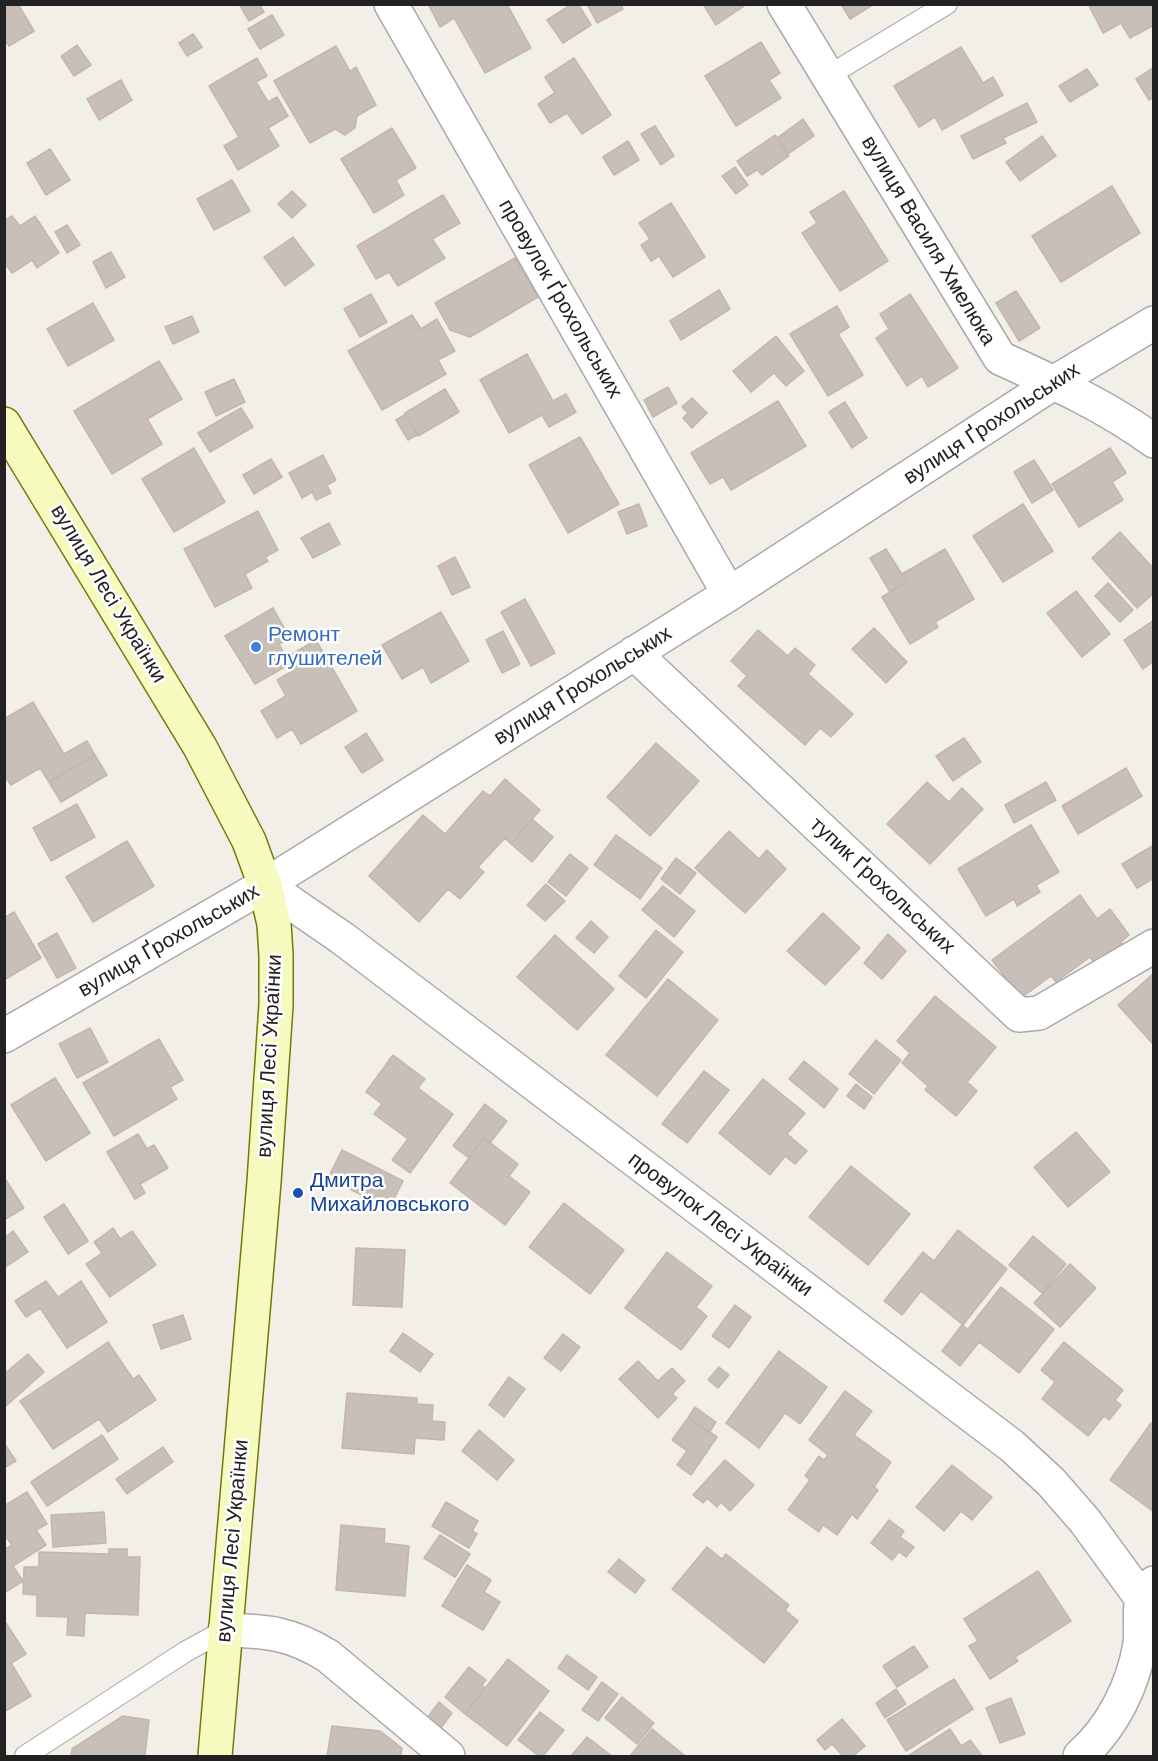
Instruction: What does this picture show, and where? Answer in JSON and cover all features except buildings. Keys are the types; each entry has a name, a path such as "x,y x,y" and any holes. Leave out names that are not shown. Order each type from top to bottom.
{"main road":[{"name":"вулиця Лесі Українки","path":"4,424 200,747 246,834 266,885 274,924 276,1005 264,1182 214,1756"}],"street":[{"name":"провулок Ґрохольських","path":"391,4 729,594"},
{"name":"вулиця Василя Хмелюка","path":"784,4 1000,358 1054,382 1125,420 1154,441"},
{"name":"вулиця Ґрохольських","path":"4,1036 266,885 729,594 1054,382 1154,323"},
{"name":"тупик Ґрохольських","path":"634,653 1019,1015 1039,1012 1154,946"},
{"name":"провулок Лесі Українки","path":"266,885 342,938 1012,1446 1051,1482 1148,1591"},
{"path":"1080,1756 1095,1743 1113,1716 1134,1674 1148,1591"},
{"path":"225,1630 259,1631 291,1636 309,1644 327,1656 448,1756"}],"lane":[{"path":"828,76 947,4"},
{"path":"24,1756 185,1652 225,1630"}],"place":[{"name":"Ремонт глушителей","path":"256,647"},
{"name":"Дмитра Михайловського","path":"298,1193"}]}
